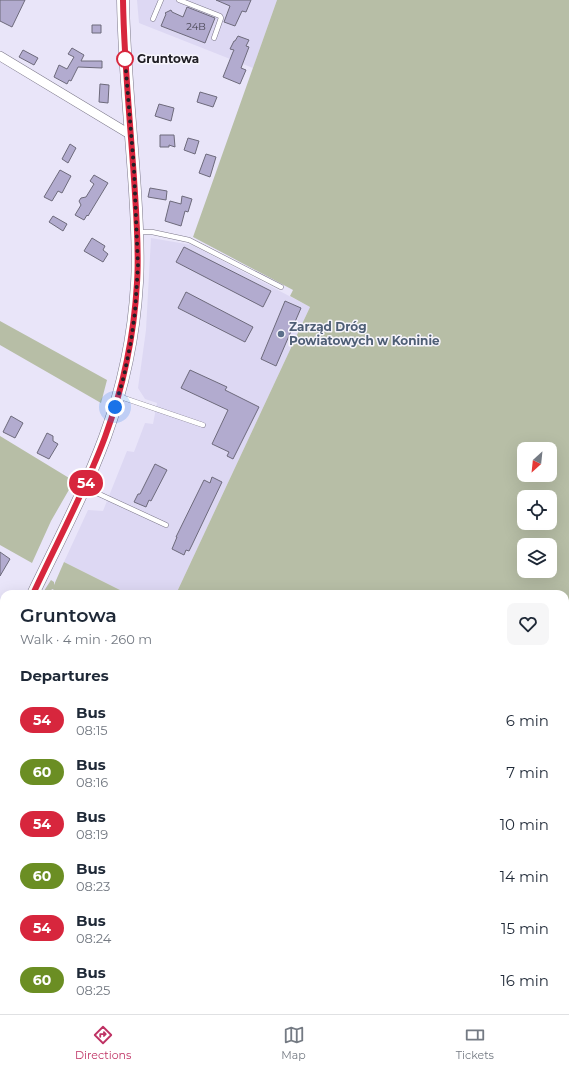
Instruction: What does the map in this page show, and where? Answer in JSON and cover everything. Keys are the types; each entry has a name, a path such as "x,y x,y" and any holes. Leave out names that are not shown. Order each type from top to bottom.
{"street":[{"path":"35,590 84,487 106,436 118,396 128,354 135,312 138,266 138,232 125,52 123,0"},
{"path":"0,56 131,135"}],"lane":[{"path":"153,19 161,0"},
{"path":"179,0 220,16 221,18 214,38"},
{"path":"138,232 152,232 189,240 281,287"},
{"path":"118,396 203,424"},
{"path":"84,487 166,524"}],"shaded area":[{"path":"137,0 277,0 253,68 139,23"},
{"path":"151,238 192,245 310,307 178,590 120,590 64,562 88,510 103,511 127,451 134,452 145,423 153,424 157,403 145,399 138,388 146,330"}],"green space":[{"path":"277,0 569,0 569,590 178,590 310,307 290,296 293,290 193,237"},
{"path":"0,321 107,380 101,403 0,345"},
{"path":"0,436 74,481 51,521 32,563 0,545"},
{"path":"64,562 120,590 45,590 51,580 54,582 54,585"}],"building":[{"path":"0,0 25,0 12,27 0,21"},
{"path":"216,0 251,0 246,12 242,11 235,26 224,22 230,6"},
{"path":"187,7 215,18 205,43 161,26 166,14 165,13 171,10 172,12 183,17"},
{"path":"92,25 101,25 101,33 92,33"},
{"path":"238,36 249,40 246,46 249,47 241,68 246,70 240,84 223,77 234,50 230,49"},
{"path":"72,48 84,55 81,61 102,61 102,68 78,67 71,81 69,80 67,84 54,77 59,65 67,69 74,57 68,54"},
{"path":"23,50 38,58 34,65 19,57"},
{"path":"100,84 109,85 108,103 99,102"},
{"path":"200,92 217,97 213,107 197,102"},
{"path":"159,104 174,108 171,121 155,116"},
{"path":"160,135 174,135 175,147 169,145 169,147 160,147"},
{"path":"188,138 199,141 195,154 184,150"},
{"path":"70,144 76,148 68,163 62,159"},
{"path":"206,154 216,157 210,177 199,173"},
{"path":"60,170 71,176 62,193 58,191 52,201 44,197"},
{"path":"94,175 108,183 84,220 75,215 81,205 79,201 81,198 86,197 94,184 90,181"},
{"path":"150,188 167,191 166,200 148,197"},
{"path":"182,196 192,199 188,212 185,211 181,226 165,221 170,201 181,204"},
{"path":"53,216 67,224 63,231 49,222"},
{"path":"92,238 105,246 103,250 108,254 103,262 84,251"},
{"path":"184,247 271,291 263,307 176,262"},
{"path":"186,292 253,327 245,342 178,308"},
{"name":"Zarząd Dróg Powiatowych w Koninie","path":"285,301 301,308 276,366 261,359"},
{"path":"190,370 227,387 225,390 259,407 233,459 227,456 229,452 212,444 228,410 181,388"},
{"path":"11,416 23,423 15,438 3,432"},
{"path":"47,433 53,436 53,441 58,444 49,459 37,453"},
{"path":"155,464 167,470 151,501 149,500 146,507 134,502 138,494 140,494"},
{"path":"212,477 222,482 189,551 186,550 184,555 172,549 176,537 204,480 210,483"},
{"path":"0,552 10,559 0,576"}],"bus line":[{"name":"54","path":"35,590 84,487 106,436 127,362 131,341 138,283 138,232 125,52 123,0"}],"place":[{"name":"Gruntowa","path":"125,59"},
{"name":"Zarząd Dróg Powiatowych w Koninie","path":"281,334"}],"route":[{"path":"115,407 124,376 131,341 138,283 138,232 125,59"}]}
